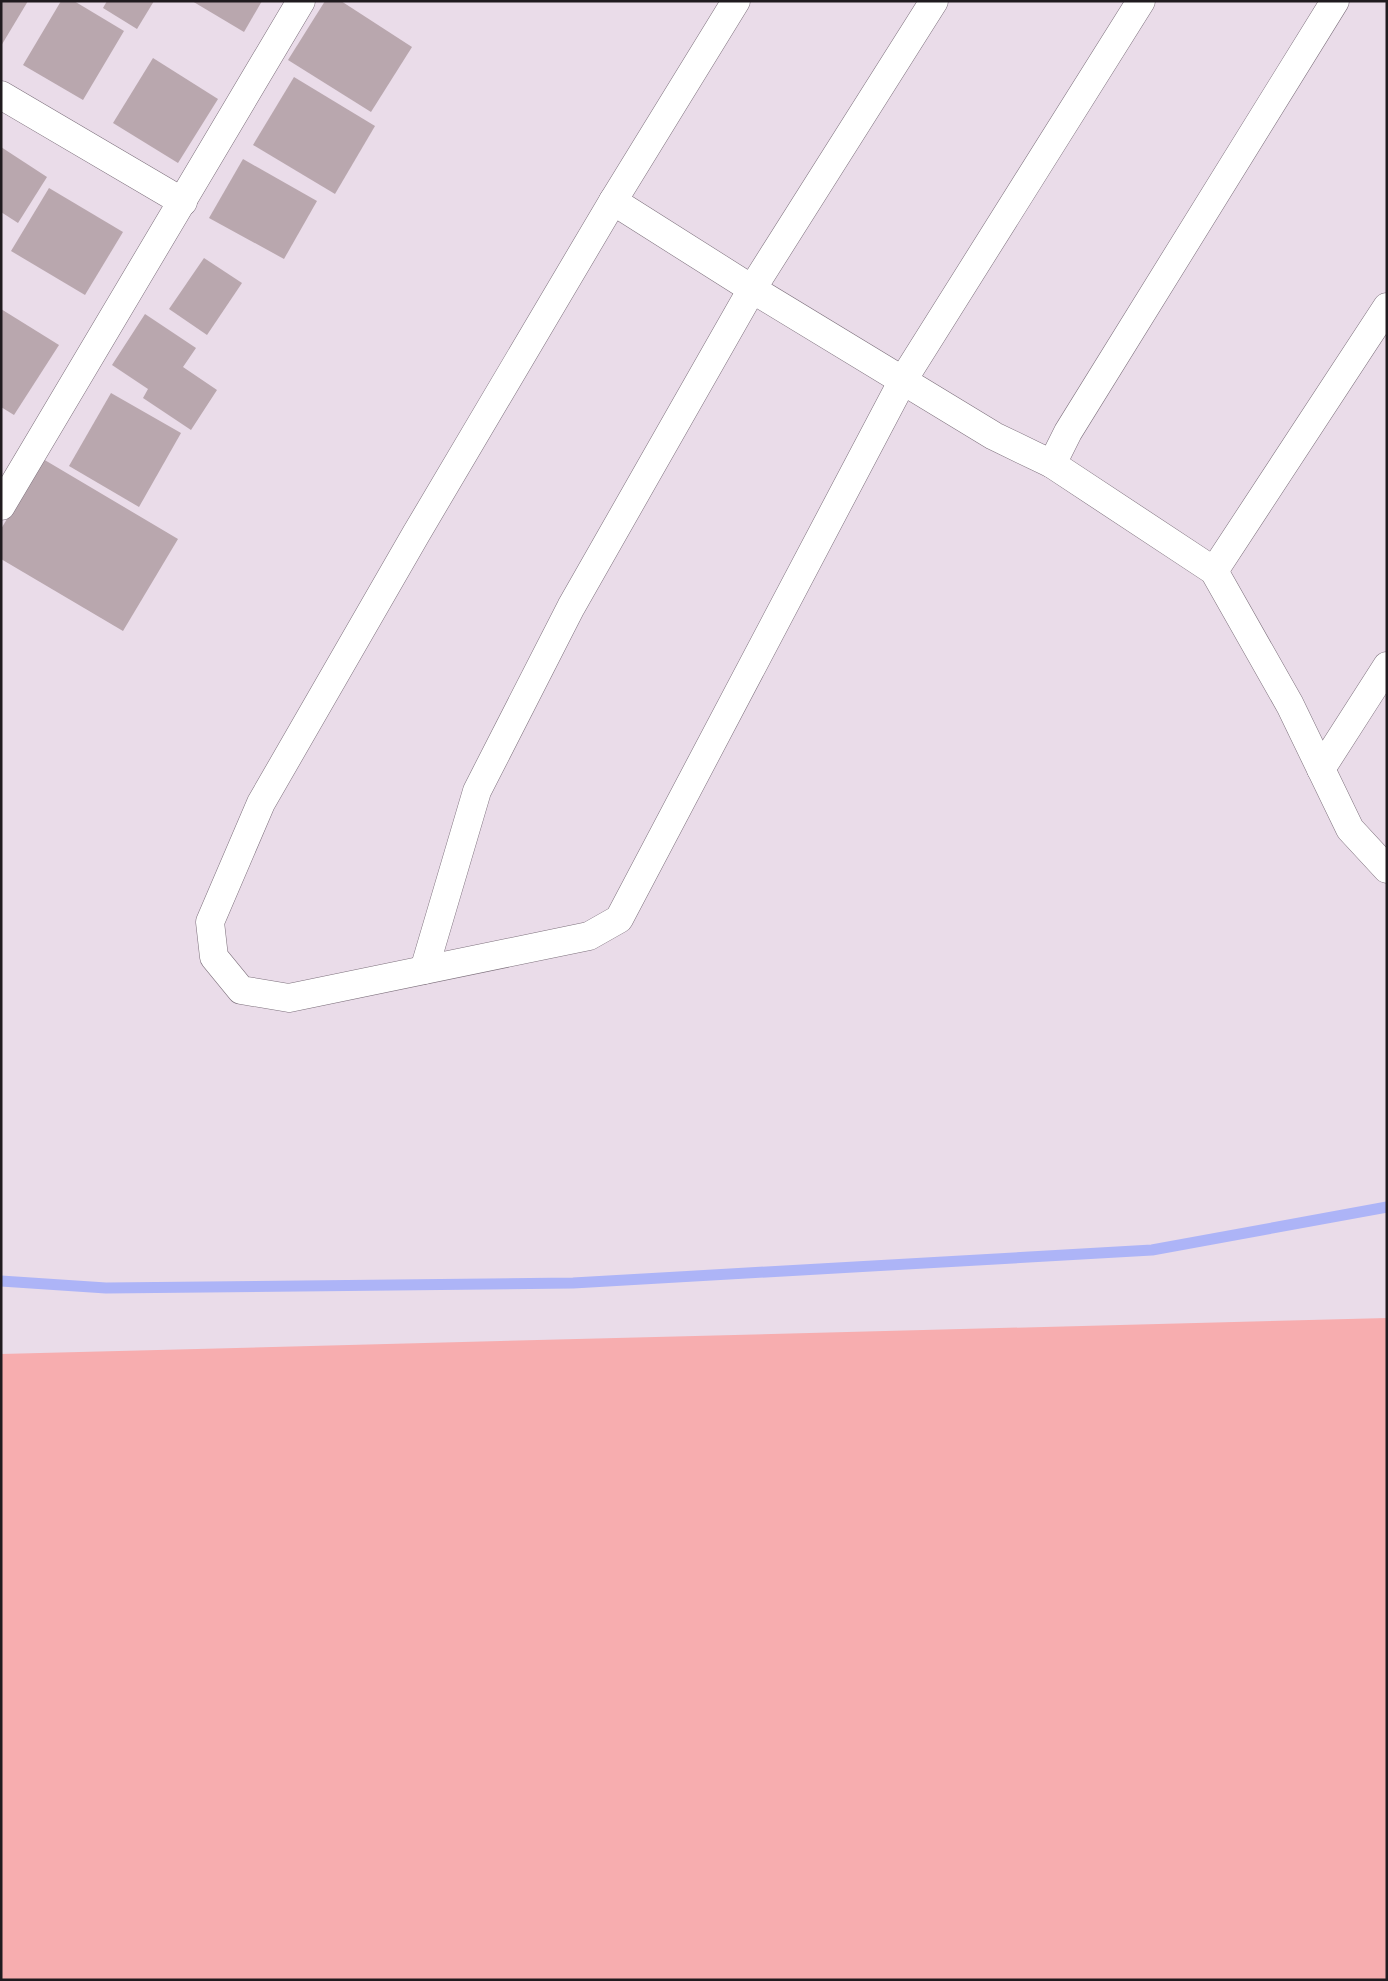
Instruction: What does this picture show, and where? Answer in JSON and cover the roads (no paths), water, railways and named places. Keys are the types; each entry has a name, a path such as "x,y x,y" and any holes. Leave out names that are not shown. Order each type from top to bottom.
{"street":[{"path":"1,506 301,1"},
{"path":"736,1 613,201 416,534 261,803 210,922 214,957 241,990 289,998 589,936 618,919 903,380 1141,1"},
{"path":"424,970 477,791 571,606 752,289 934,1"},
{"path":"1052,464 1068,432 1335,1"},
{"path":"1,95 183,202"},
{"path":"613,201 752,289 994,436 1052,464 1214,571 1290,705 1350,829 1387,869"},
{"path":"1214,571 1387,307"},
{"path":"1321,769 1387,666"}],"waterway":[{"path":"1,1281 106,1288 573,1283 1152,1250 1387,1207"}]}
